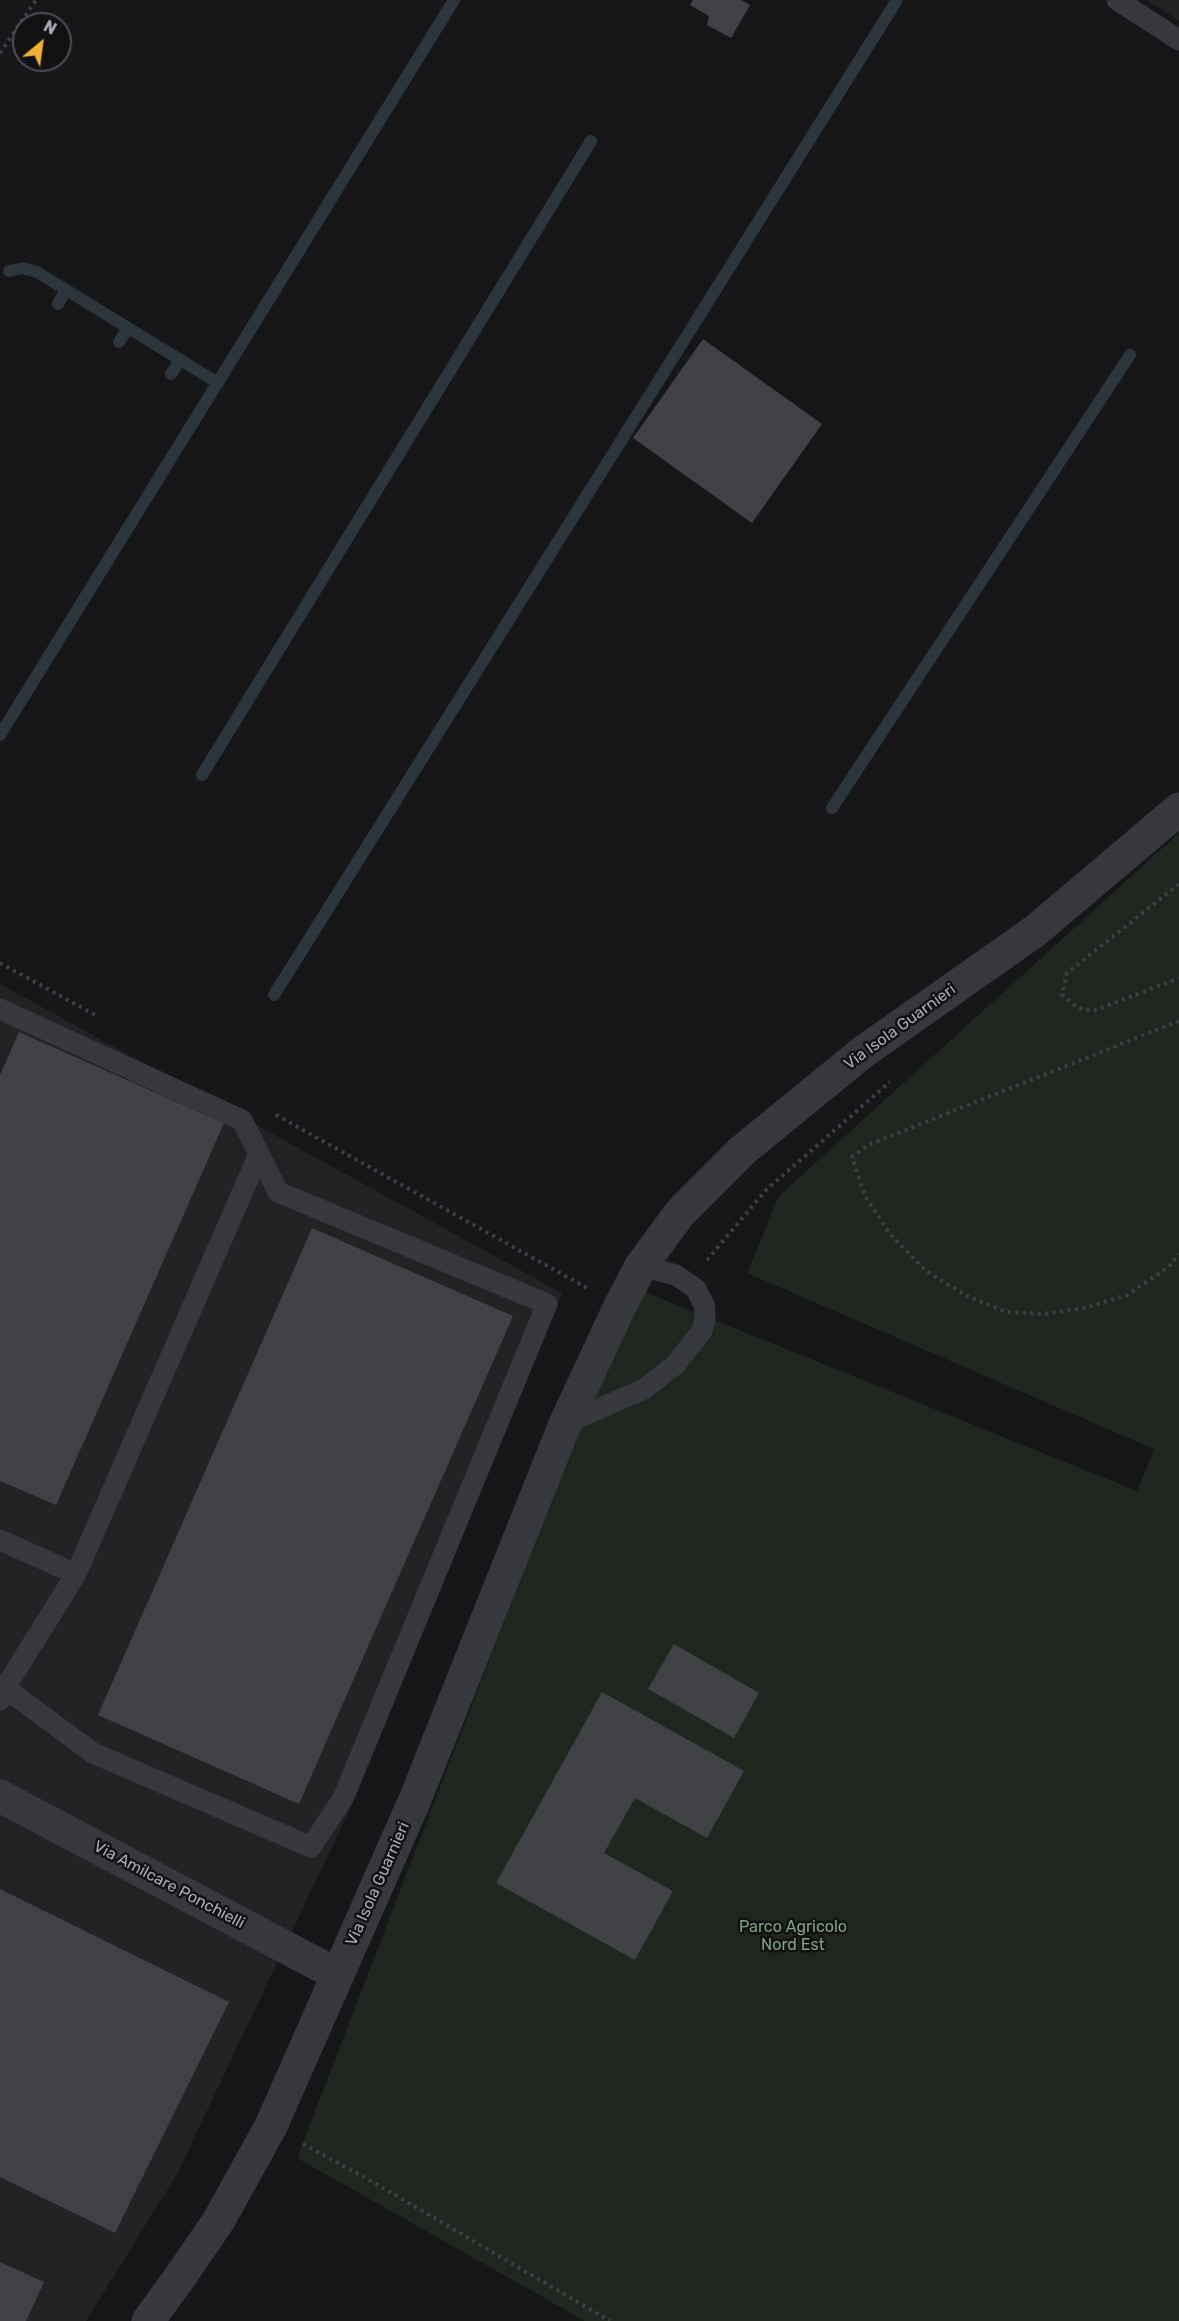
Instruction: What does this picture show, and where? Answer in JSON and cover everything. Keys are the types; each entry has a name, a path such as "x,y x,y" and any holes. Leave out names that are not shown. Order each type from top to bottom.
{"street":[{"name":"Via Isola Guarnieri","path":"148,2321 219,2220 271,2126 414,1802 566,1424 620,1305 641,1266 680,1213 743,1150 864,1052 1035,931 1179,808"},
{"name":"Via Amilcare Ponchielli","path":"0,1796 338,1975"}],"lane":[{"path":"1118,0 1179,40"},
{"path":"0,1009 242,1120 259,1154 278,1192 547,1304 343,1798 311,1848 93,1753 3,1694 76,1574 259,1154"},
{"path":"566,1424 644,1389 675,1365 702,1330 705,1306 696,1290 676,1275 641,1266"},
{"path":"0,1540 76,1574"}],"path":[{"path":"0,53 36,0"},
{"path":"1179,884 1067,973 1062,994 1078,1008 1093,1011 1179,978"},
{"path":"0,963 102,1018"},
{"path":"1179,1021 868,1145 852,1157 865,1196 890,1234 926,1271 966,1296 1006,1312 1043,1314 1085,1308 1127,1295 1169,1267 1179,1254"},
{"path":"700,1268 766,1190 891,1081"},
{"path":"267,1110 620,1305"},
{"path":"271,2126 373,2182 610,2321"}],"shaded area":[{"path":"1147,0 1179,0 1179,21"},
{"path":"0,984 562,1293 357,1794 177,2174 86,2321 0,2321"}],"green space":[{"name":"Parco Agricolo Nord Est","path":"1179,833 1179,2321 585,2321 297,2158 633,1287 1137,1491 1154,1449 747,1273 779,1196"}],"building":[{"path":"693,0 741,0 750,5 731,38 707,25 709,16 690,5"},
{"path":"703,339 822,424 752,523 633,438"},
{"path":"19,1032 224,1123 56,1505 0,1481 0,1075"},
{"path":"312,1228 513,1316 299,1804 98,1715"},
{"path":"674,1644 759,1693 734,1738 648,1689"},
{"path":"602,1692 744,1771 707,1838 635,1798 604,1853 673,1891 635,1960 496,1883"},
{"path":"0,1889 229,2002 115,2233 0,2177"},
{"path":"0,2262 44,2282 26,2321 0,2321"}],"waterway":[{"path":"0,735 454,0"},
{"path":"274,995 897,0"},
{"path":"202,775 591,141"},
{"path":"9,271 23,268 37,272 218,383"},
{"path":"58,304 66,290"},
{"path":"119,342 128,328"},
{"path":"832,808 1130,355"},
{"path":"171,374 180,360"}]}
